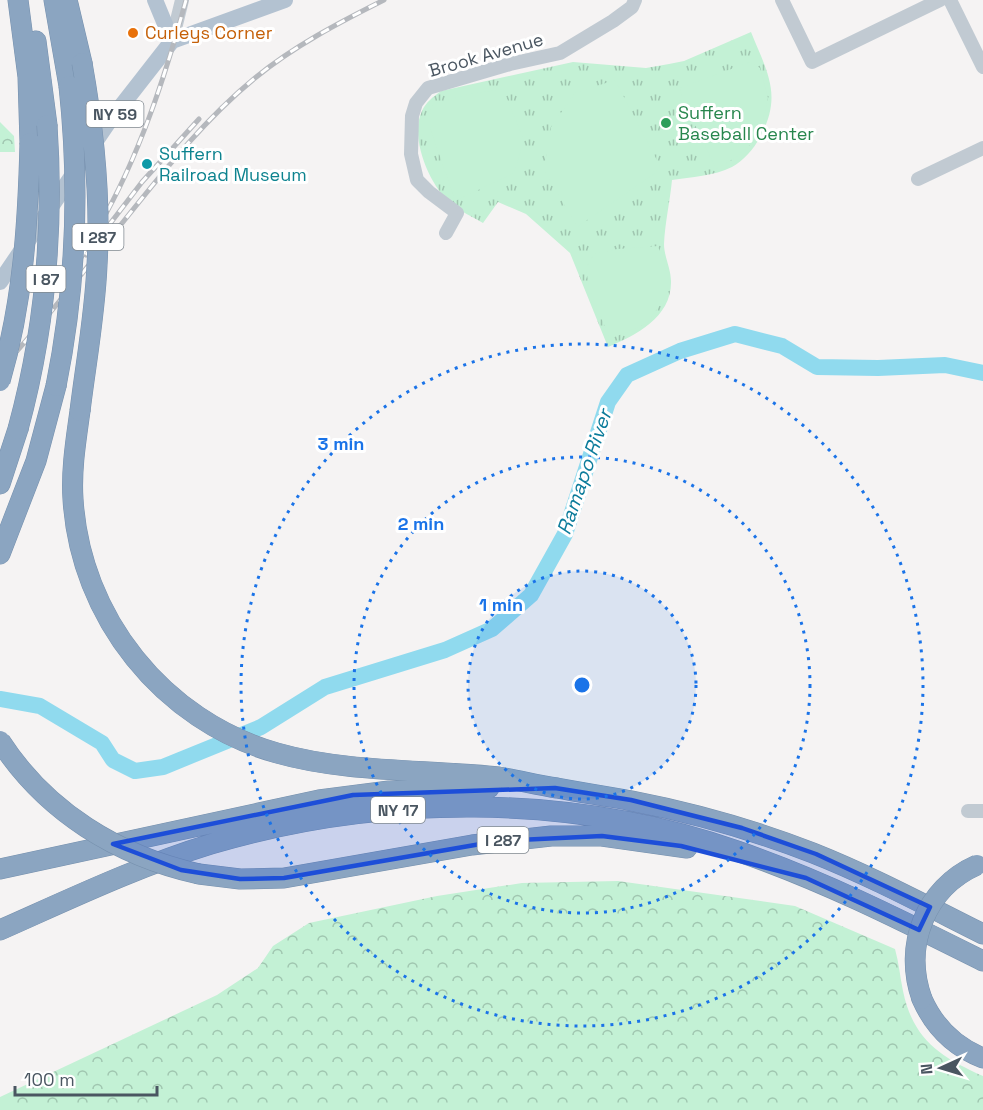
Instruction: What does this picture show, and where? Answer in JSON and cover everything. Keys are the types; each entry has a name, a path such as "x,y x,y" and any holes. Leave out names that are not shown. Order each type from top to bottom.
{"highway":[{"path":"0,381 14,328 27,229 30,143 28,77 18,0"},
{"name":"I 87","path":"0,484 18,429 35,359 45,290 50,206 47,125 39,55 27,0"},
{"name":"I 87","path":"0,554 36,462 56,386 68,319 75,240 76,161 69,86 54,0"},
{"name":"I 287","path":"67,0 82,63 95,147 99,226 95,293 74,458 73,498 82,555 93,588 116,634 137,663 160,687 202,719 233,736 263,749 298,758 336,764 498,777 630,800 705,817 778,840 860,874 983,934"},
{"name":"I 287","path":"0,741 37,788 79,823 109,842 142,858 199,874 240,879 284,878 498,841 576,835 627,838 734,858 806,878 905,922 983,962"},
{"name":"NY 17","path":"0,868 342,796 425,789 555,788"},
{"name":"NY 17","path":"0,930 139,870 211,845 289,825 391,811 495,808 599,817 699,838 806,878"},
{"path":"980,864 958,876 945,887 929,908 921,924 915,949 915,966 922,999 933,1019 945,1034 967,1051 983,1058"}],"main road":[{"path":"154,0 172,41 284,0"},
{"name":"NY 59","path":"0,282 108,123 172,41"}],"street":[{"path":"172,41 182,0"},
{"name":"Brook Avenue","path":"446,233 457,213 417,180 411,154 412,116 416,103 428,88 510,64 560,53 613,21 632,7 635,0"},
{"path":"782,0 812,62 940,0"},
{"path":"950,0 983,67"},
{"path":"918,179 983,148"},
{"path":"968,811 983,811"}],"highlighted area":[{"path":"555,788 631,800 742,828 816,854 930,907 919,930 806,878 681,846 602,836 498,841 284,878 240,879 181,870 113,844 353,795"}],"green space":[{"path":"751,32 770,84 771,109 767,122 751,150 732,167 710,174 672,180 664,244 671,281 666,305 659,315 641,330 608,347 570,253 526,214 498,202 483,223 458,209 443,196 429,174 420,148 419,122 426,105 441,91 573,62 646,68 669,64 684,61"},
{"path":"750,62 760,68 768,98 759,137 735,158 716,169 682,97 680,88"},
{"path":"615,80 660,166 654,174 577,227 544,169 551,127 575,93"},
{"path":"503,89 524,140 514,173 455,201 429,124 429,111 434,104 470,94"},
{"path":"0,122 14,136 15,152 0,152"},
{"path":"658,246 666,271 666,297 646,324 610,339 589,288 586,268 594,254 617,249"},
{"path":"618,881 795,906 895,949 903,991 914,1022 921,1034 941,1053 983,1076 983,1110 0,1110 0,1097 217,995 258,968 273,946 309,923 437,896 522,883"}],"waterway":[{"name":"Ramapo River","path":"0,699 40,706 102,743 113,760 135,771 163,767 261,727 325,687 445,650 492,629 531,595 565,534 608,402 627,375 680,351 735,334 782,346 817,367 878,368 945,365 983,373"}],"railway":[{"path":"99,226 127,172 150,116 186,0"},
{"path":"0,370 197,133 235,95 285,55 384,0"},
{"path":"86,255 142,182 199,119"},
{"path":"72,273 87,247"}],"place":[{"name":"Curleys Corner","path":"133,33"},
{"name":"Suffern Baseball Center","path":"666,123"},
{"name":"Suffern Railroad Museum","path":"147,164"}]}
